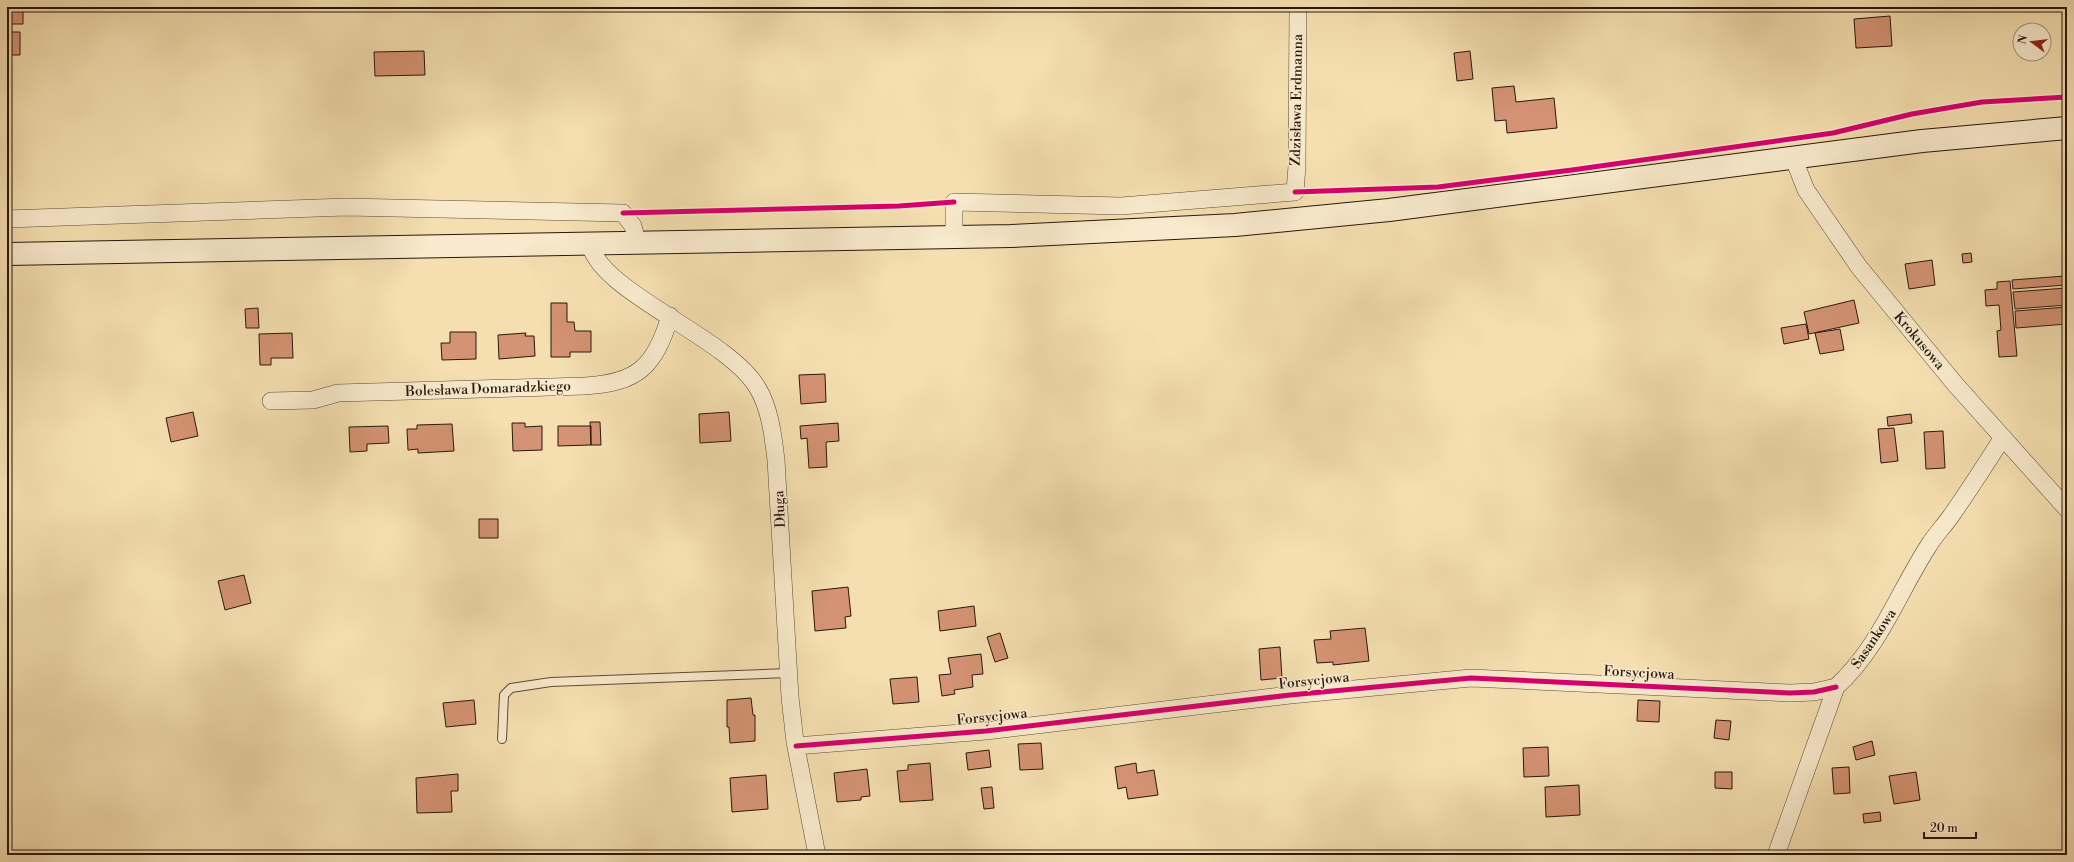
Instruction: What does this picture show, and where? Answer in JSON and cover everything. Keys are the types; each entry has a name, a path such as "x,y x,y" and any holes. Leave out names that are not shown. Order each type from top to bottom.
{"main road":[{"path":"7,254 954,237 1235,225 1389,210 1922,141 2067,128"}],"street":[{"name":"Zdzisława Erdmanna","path":"954,237 954,202 1121,206 1295,192 1297,166 1298,7"},
{"name":"Krokusowa","path":"1793,157 1806,190 1859,268 1940,367 2067,509"},
{"path":"7,219 346,207 623,213 633,226 637,242"},
{"name":"Długa","path":"590,244 592,254 600,265 637,295 697,334 743,370 756,385 766,403 774,440 776,460 789,673 796,746 816,855"},
{"name":"Bolesława Domaradzkiego","path":"271,401 313,400 338,393 585,386 621,382 644,368 657,351 670,316"},
{"name":"Sasankowa","path":"1776,855 1836,687 1849,675 1871,647 1929,545 1961,501 2003,438"},
{"name":"Forsycjowa","path":"796,746 986,731 1290,695 1470,678 1790,693 1814,692 1836,687"}],"lane":[{"path":"502,739 504,695 511,688 531,684 789,673"}],"building":[{"path":"7,7 23,7 23,24 7,24"},
{"path":"1890,16 1892,46 1856,48 1854,19"},
{"path":"7,32 20,32 20,55 7,55"},
{"path":"424,51 425,75 375,76 374,52"},
{"path":"1470,51 1473,79 1457,81 1454,53"},
{"path":"1514,86 1516,102 1554,98 1557,128 1507,133 1506,120 1495,121 1492,88"},
{"path":"1971,253 1972,262 1963,263 1962,254"},
{"path":"1932,260 1935,285 1909,289 1905,264"},
{"path":"2065,276 2066,285 2013,289 2012,280"},
{"path":"2010,281 2017,356 1999,357 1997,331 2001,330 1999,305 1986,306 1985,290 1997,289 1997,282"},
{"path":"2066,288 2067,305 2015,309 2013,292"},
{"path":"1854,300 1859,323 1809,334 1804,312"},
{"path":"551,303 567,303 567,322 574,322 575,331 591,331 591,352 570,352 570,357 551,357"},
{"path":"2067,307 2067,324 2016,328 2015,311"},
{"path":"258,308 259,328 246,328 245,309"},
{"path":"1806,324 1809,339 1784,344 1781,328"},
{"path":"1840,329 1844,350 1820,354 1815,333"},
{"path":"450,332 476,332 476,359 442,360 441,343 450,343"},
{"path":"292,333 293,358 271,358 271,365 260,365 259,334"},
{"path":"526,333 525,336 534,336 535,356 499,359 498,335"},
{"path":"825,374 826,402 801,404 799,375"},
{"path":"193,412 198,436 171,442 166,418"},
{"path":"729,412 731,441 700,443 699,414"},
{"path":"1911,414 1912,423 1888,426 1887,417"},
{"path":"590,422 600,422 601,445 591,445"},
{"path":"512,423 525,423 525,427 542,426 542,450 513,451"},
{"path":"838,423 839,441 826,442 827,467 809,468 807,438 801,439 800,426"},
{"path":"452,424 454,451 418,453 418,449 408,450 407,429 417,429 417,425"},
{"path":"388,426 389,443 367,444 367,451 350,452 349,427"},
{"path":"558,426 591,426 591,445 558,446"},
{"path":"1894,428 1898,461 1881,463 1878,429"},
{"path":"1943,431 1945,468 1926,469 1924,432"},
{"path":"479,519 498,519 498,538 479,538"},
{"path":"244,575 251,603 225,610 218,581"},
{"path":"848,587 851,616 845,617 846,628 815,631 812,591"},
{"path":"974,606 976,626 940,631 938,611"},
{"path":"1365,628 1369,661 1333,665 1333,662 1317,663 1314,640 1331,639 1330,631"},
{"path":"1000,633 1008,658 995,662 987,637"},
{"path":"1280,647 1282,678 1261,680 1259,649"},
{"path":"981,654 983,674 972,675 973,687 954,690 955,694 942,696 939,675 951,674 948,658"},
{"path":"917,677 919,702 893,704 890,679"},
{"path":"751,698 753,715 755,715 755,741 730,743 729,727 727,727 727,700"},
{"path":"474,700 476,724 446,727 443,703"},
{"path":"1638,700 1660,701 1659,722 1637,721"},
{"path":"1716,720 1731,721 1729,740 1714,738"},
{"path":"1872,741 1875,755 1856,760 1853,747"},
{"path":"1041,743 1043,769 1020,770 1018,744"},
{"path":"1548,747 1549,776 1524,777 1523,748"},
{"path":"989,750 991,767 968,770 966,753"},
{"path":"930,763 933,800 900,802 897,771 908,770 908,765"},
{"path":"1136,763 1137,773 1154,770 1158,795 1128,799 1126,787 1118,789 1115,767"},
{"path":"1849,767 1850,793 1834,794 1832,768"},
{"path":"867,769 870,796 861,797 861,800 837,802 834,773"},
{"path":"1715,772 1732,772 1732,789 1715,788"},
{"path":"1916,772 1920,800 1894,804 1889,776"},
{"path":"458,774 458,791 451,791 452,812 417,813 416,778"},
{"path":"766,775 768,809 732,812 730,778"},
{"path":"1579,785 1580,815 1546,817 1545,787"},
{"path":"992,787 994,808 984,809 981,788"},
{"path":"1880,812 1881,821 1864,823 1863,814"}],"cycle path":[{"path":"1295,192 1438,187 1572,170 1833,133 1912,114 1982,102 2067,97"},
{"path":"623,213 899,206 954,202"},
{"path":"796,746 986,731 1290,695 1471,678 1790,693 1814,692 1836,687"}]}
